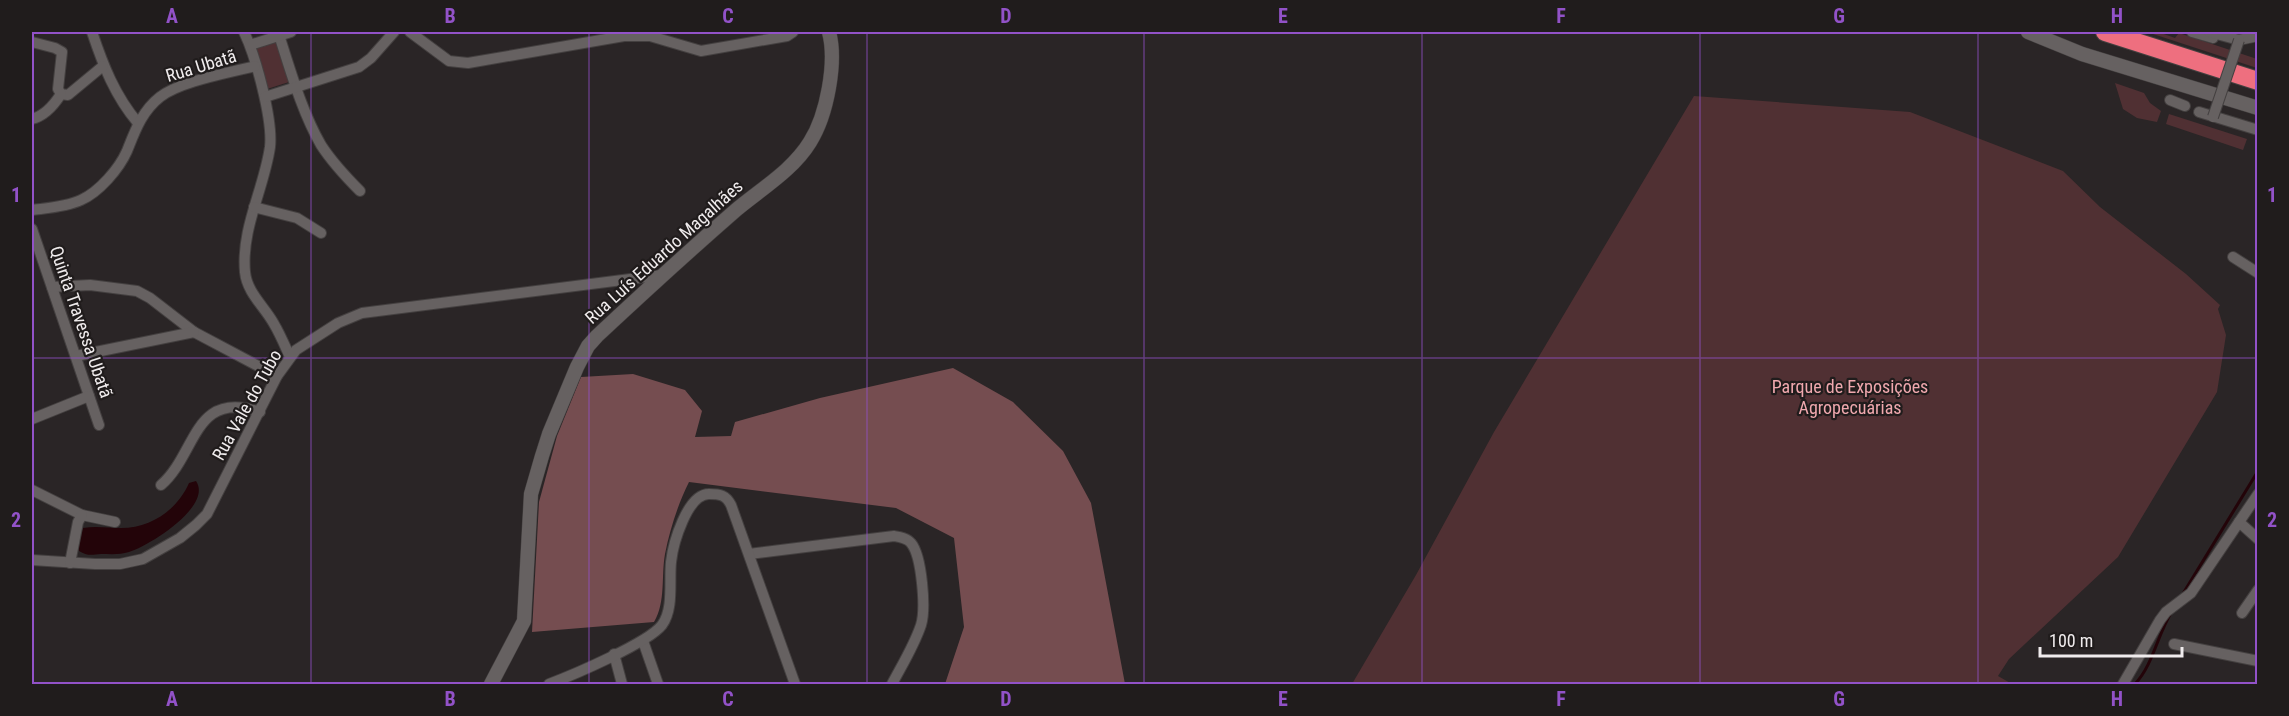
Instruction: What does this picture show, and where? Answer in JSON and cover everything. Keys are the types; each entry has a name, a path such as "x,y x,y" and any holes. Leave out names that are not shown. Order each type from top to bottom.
{"highway":[{"path":"2105,32 2258,81"}],"main road":[{"name":"Rua Luís Eduardo Magalhães","path":"491,684 522,628 526,613 531,494 549,434 588,346 662,275 802,154 821,123 828,93 831,48 829,32"},
{"path":"2028,32 2082,54 2258,108"}],"street":[{"path":"92,32 103,66 125,107 138,123"},
{"path":"244,32 265,97 270,150 246,236 245,273 251,289 274,322 290,357"},
{"path":"250,45 291,32"},
{"path":"265,97 359,67 371,58 394,32"},
{"path":"410,32 444,58 456,63 481,62 624,36 650,36 701,51 787,36 793,32"},
{"path":"2192,32 2213,38 2214,35 2202,32"},
{"path":"2209,32 2258,36"},
{"path":"279,35 297,87 321,144 335,165 360,191"},
{"path":"2215,121 2240,36"},
{"path":"32,42 62,52 58,89 61,94"},
{"path":"61,94 68,95 103,66"},
{"name":"Rua Ubatã","path":"32,210 72,203 88,196 123,158 138,123 159,98 174,88 255,66"},
{"path":"32,119 55,105 61,94"},
{"path":"2170,100 2185,106"},
{"path":"2199,112 2215,121 2258,137"},
{"path":"2215,121 2258,130"},
{"path":"254,207 297,218 321,233"},
{"name":"Quinta Travessa Ubatã","path":"32,229 99,425"},
{"path":"2233,257 2258,273"},
{"name":"Rua Vale do Tubo","path":"32,560 120,564 146,559 196,525 207,514 277,376 290,357 302,346 338,323 362,313 662,275"},
{"path":"52,287 90,285 137,291 150,298 194,332 277,376"},
{"path":"76,356 194,332"},
{"path":"32,419 89,396"},
{"path":"161,485 175,470 204,420 226,408 245,407 260,412"},
{"path":"32,490 82,515 115,522"},
{"path":"550,684 643,641 657,631 667,617 673,551 685,516 695,499 704,494 721,495 728,499 795,684"},
{"path":"2123,684 2166,612 2191,593 2258,494"},
{"path":"70,563 78,522 82,515"},
{"path":"2239,522 2258,539"},
{"path":"749,554 894,536 908,540 913,545 920,566 923,617 908,655 892,684"},
{"path":"2242,613 2258,590"},
{"path":"643,641 658,684"},
{"path":"2174,644 2258,660"},
{"path":"614,654 622,684"}],"green space":[{"path":"2147,32 2158,32 2175,38 2179,33 2257,59 2257,68"},
{"path":"277,41 289,82 267,89 254,47"},
{"path":"2115,83 2144,93 2150,103 2161,111 2157,122 2137,118 2123,109"},
{"name":"Parque de Exposições Agropecuárias","path":"1694,96 1910,112 2063,171 2100,207 2186,274 2220,305 2218,309 2226,335 2217,392 2118,557 2009,659 1998,676 2012,684 1352,684 1416,575 1494,432"},
{"path":"2169,114 2247,139 2243,150 2166,124"}],"shaded area":[{"path":"953,368 1013,402 1063,451 1091,503 1125,684 945,684 964,627 954,538 896,508 689,482 669,535 660,606 654,622 532,632 539,502 557,436 581,377 633,374 685,390 702,411 695,437 731,436 735,422 820,398"},
{"path":"196,481 199,491 196,502 188,513 150,542 122,554 89,555 79,551 77,542 83,528 132,527 153,521 178,501 189,483"}],"waterway":[{"path":"2184,592 2258,471"},
{"path":"2135,684 2151,659 2171,613"}]}
